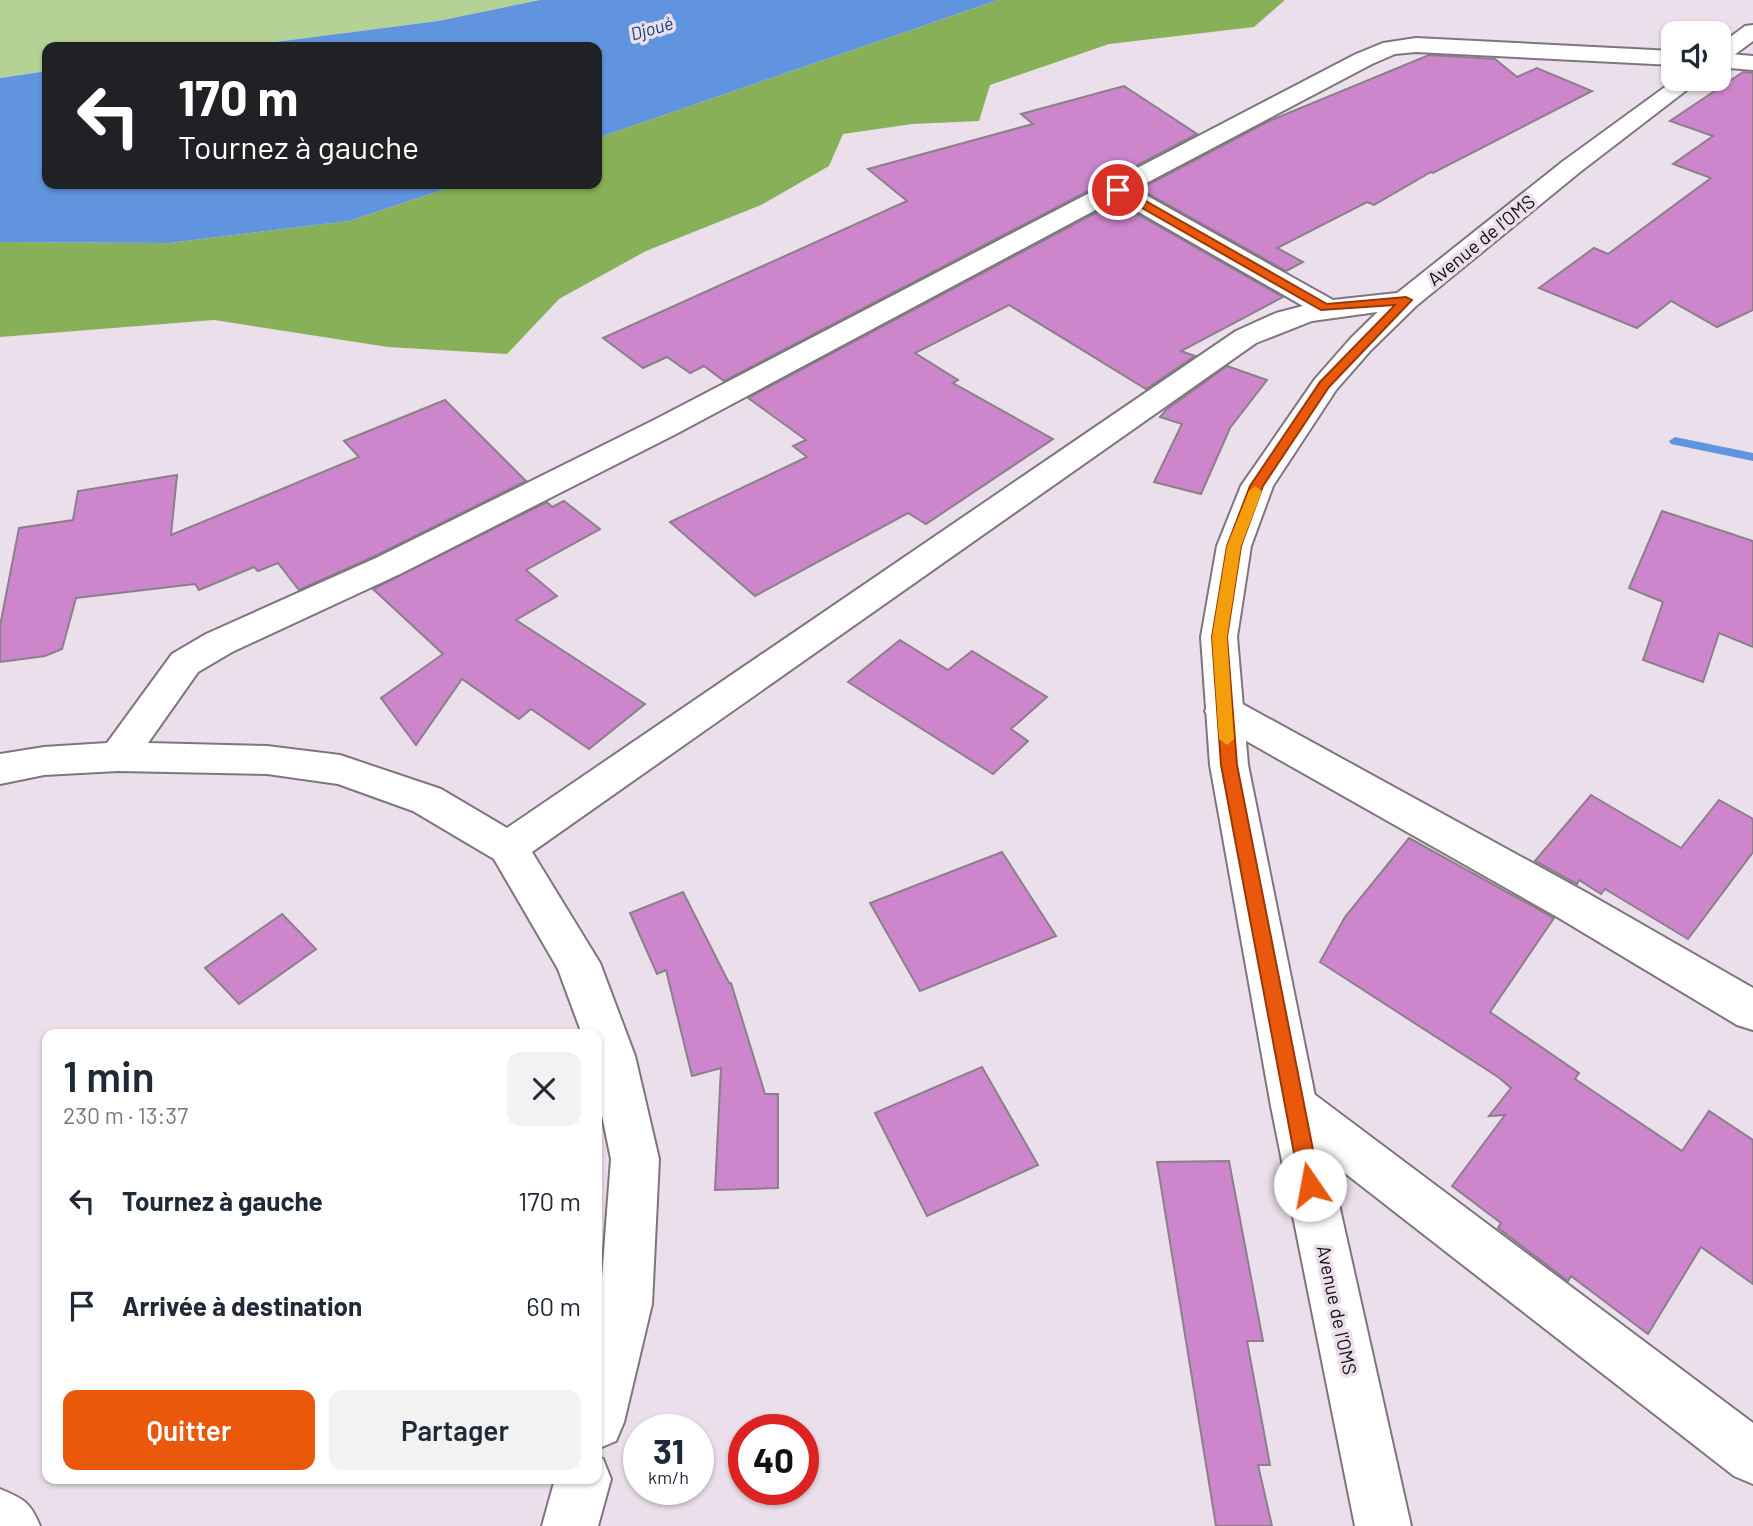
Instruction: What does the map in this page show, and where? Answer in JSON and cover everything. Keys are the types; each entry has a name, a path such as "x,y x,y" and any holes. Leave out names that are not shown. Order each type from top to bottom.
{"street":[{"path":"1731,48 1753,30"},
{"path":"118,757 185,663 219,643 388,566 653,433 1364,59 1391,48 1440,46 1661,57"},
{"path":"1731,60 1753,63"},
{"name":"Avenue de l'OMS","path":"1383,1526 1294,1106 1229,765 1219,637 1234,546 1257,486 1325,385 1361,344 1406,300 1571,167 1673,91"},
{"path":"1118,190 1325,307"},
{"path":"508,848 1246,337 1278,320 1325,307 1406,300"},
{"path":"1224,711 1574,906 1753,1011"},
{"path":"0,769 44,761 118,757 267,760 340,770 426,800 508,848 578,963 612,1056 635,1159 626,1304 602,1402"},
{"path":"1294,1106 1753,1457"},
{"path":"570,1526 582,1484"},
{"path":"0,1517 12,1526"}],"green space":[{"path":"0,0 540,0 438,21 276,42 42,42 42,72 0,78"},
{"path":"998,0 1285,0 1254,27 1109,44 990,85 979,121 912,124 843,134 829,166 761,205 646,251 559,299 507,354 388,347 214,320 0,337 0,242 169,243 349,221 445,189 602,189 602,136"}],"water":[{"name":"Djoué","path":"540,0 998,0 602,136 602,42 275,42 438,21"},
{"path":"42,72 42,189 445,189 349,221 169,243 0,242 0,78"}],"building":[{"path":"1429,55 1495,59 1517,77 1537,68 1592,91 1431,172 1374,205 1367,202 1277,248 1303,262 1286,271 1140,189 1269,121"},
{"path":"1743,72 1753,73 1753,310 1717,327 1671,301 1637,328 1539,288 1594,248 1608,254 1711,178 1673,164 1713,136 1670,121 1715,91 1731,91 1731,80"},
{"path":"1124,86 1197,134 724,381 704,366 690,373 667,357 643,368 603,338 907,201 868,169 1033,124 1021,114"},
{"path":"1116,202 1283,297 1181,351 1195,356 1146,389 1009,305 915,353 958,380 953,383 1053,439 926,524 908,513 755,596 670,522 807,457 793,446 806,440 748,398"},
{"path":"1227,366 1267,380 1230,428 1201,494 1154,482 1182,424 1160,417"},
{"path":"445,400 526,481 375,556 299,590 278,563 258,571 254,567 199,590 195,584 76,598 62,649 45,656 0,662 0,626 19,528 73,520 78,491 177,475 171,535 359,457 344,441"},
{"path":"564,501 600,529 526,570 557,596 516,620 645,704 589,749 531,709 519,719 462,679 416,745 381,698 443,654 373,589 547,502 552,507"},
{"path":"1662,511 1753,541 1753,647 1719,633 1703,682 1643,660 1663,602 1629,588"},
{"path":"900,640 948,670 972,651 1047,697 1011,729 1028,741 993,774 848,682"},
{"path":"1591,795 1681,848 1719,800 1753,819 1753,852 1688,939 1605,889 1601,894 1579,880 1577,884 1535,861"},
{"path":"1409,838 1554,918 1490,1012 1579,1073 1575,1079 1682,1151 1709,1111 1753,1140 1753,1284 1701,1247 1648,1334 1571,1276 1568,1281 1498,1228 1501,1223 1452,1186 1505,1115 1489,1116 1511,1088 1320,962 1345,917"},
{"path":"1002,852 1056,936 920,991 870,903"},
{"path":"683,892 731,983 765,1094 778,1094 778,1188 715,1190 721,1068 692,1076 666,970 657,974 630,913"},
{"path":"282,914 316,949 239,1004 205,968"},
{"path":"982,1067 1038,1165 927,1216 875,1113"},
{"path":"1229,1161 1263,1341 1247,1341 1270,1465 1258,1465 1272,1526 1216,1526 1157,1162"}],"waterway":[{"path":"1675,441 1753,457"}],"slow traffic":[{"path":"1227,739 1219,637 1234,546 1255,491"}],"route":[{"path":"1118,190 1325,307 1406,300 1361,344 1325,385 1257,486 1234,546 1219,637 1229,765 1310,1185"}]}
